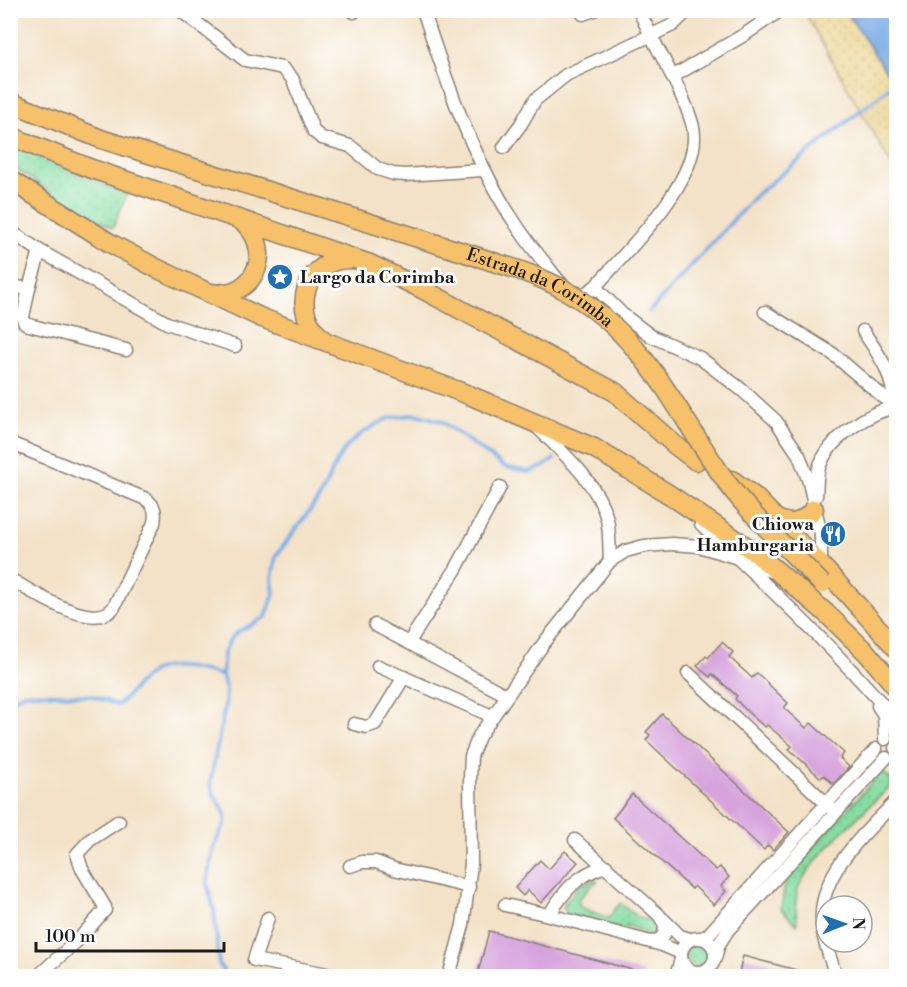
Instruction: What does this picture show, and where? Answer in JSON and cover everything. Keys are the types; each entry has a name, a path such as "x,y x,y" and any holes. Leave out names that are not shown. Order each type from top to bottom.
{"main road":[{"name":"Estrada da Corimba","path":"10,102 101,139 466,253 530,274 560,287 614,325 656,373 735,493 897,663"},
{"path":"10,136 89,168 363,261 422,289 615,392 696,461"},
{"path":"10,180 110,243 262,318 469,395 594,448 670,495 756,553 787,578 858,645 897,687"},
{"path":"204,291 224,294 237,290 255,272 259,252 256,238 249,227 232,216"},
{"path":"332,345 319,337 310,326 305,312 306,291 316,272 328,264 342,259 363,261"},
{"path":"732,480 755,497 897,648"},
{"path":"773,516 783,522 795,524 806,519 814,509"}],"street":[{"path":"180,10 245,60 282,68 292,78 314,132 322,138 350,146 378,169 405,176 483,170"},
{"path":"423,10 448,84 483,170 506,212 521,235 567,290 585,294 595,287 680,186 689,164 695,137 692,122 639,10"},
{"path":"504,147 535,100 550,86 566,75 674,26 688,10"},
{"path":"672,77 744,35 781,10"},
{"path":"10,231 40,251 167,323 235,346"},
{"path":"40,251 29,288 24,322 29,326 126,350"},
{"path":"10,287 29,288"},
{"path":"595,287 636,325 651,336 700,358 742,390 776,421 799,455 809,482 821,535 821,565"},
{"path":"765,312 833,354 896,407"},
{"path":"863,331 888,369 894,387 896,407"},
{"path":"814,509 819,469 827,449 862,421 896,407"},
{"path":"532,422 572,464 602,504 607,521 610,561"},
{"path":"10,443 146,499 154,507 154,523 114,607 107,614 92,615 67,611 10,579"},
{"path":"409,642 456,569 500,487"},
{"path":"670,495 774,591 866,684 897,720"},
{"path":"449,976 463,925 469,887 471,756 479,736 506,695 544,643 610,561 626,551 645,546 672,544 699,546 738,558 787,578"},
{"path":"375,625 506,695"},
{"path":"378,666 492,716"},
{"path":"688,673 831,809"},
{"path":"354,724 366,727 375,724 404,677"},
{"path":"709,976 719,944 728,930 831,809 881,744 886,727 884,715 866,684"},
{"path":"676,976 686,943 695,938 707,936 831,809 893,751"},
{"path":"836,976 823,933 822,910 825,888 848,854 897,801"},
{"path":"38,976 79,939 105,910 105,906 82,869 76,854 90,840 119,821"},
{"path":"506,905 674,949 681,956 687,968 692,971 704,971 714,961 715,953 711,943 680,936 575,840"},
{"path":"350,866 362,862 376,862 394,869 469,887"},
{"path":"549,915 559,898 574,881 592,870 606,866"},
{"path":"648,942 657,941 664,935 665,925 659,915"},
{"path":"268,918 254,960 338,976"}],"green space":[{"path":"10,143 74,173 127,194 113,228 64,201 11,165"},
{"path":"882,771 894,783 826,849 804,877 796,898 797,925 781,909 789,874"},
{"path":"596,879 597,882 578,900 580,907 608,918 620,903 638,917 654,921 658,929 655,934 650,936 627,925 625,930 567,914 563,906 579,885"},
{"path":"698,942 706,946 710,954 706,962 698,966 690,962 686,954 690,946"}],"sand":[{"path":"804,11 846,11 896,86 896,173"}],"water":[{"path":"846,11 896,11 896,86"}],"building":[{"path":"722,642 733,652 729,657 752,678 757,673 788,703 784,708 796,719 806,728 811,723 844,753 840,758 849,767 833,784 824,775 821,778 789,749 792,746 752,716 735,699 737,696 712,674 710,677 697,666 706,656 708,658"},
{"path":"662,714 789,832 773,850 768,845 764,850 646,740 650,735 646,732"},
{"path":"632,794 716,870 720,867 729,877 721,886 726,891 714,905 694,886 692,889 613,818"},
{"path":"565,851 578,862 541,903 528,890 523,896 515,888 540,860 549,869"},
{"path":"489,931 643,973 643,976 477,976"},
{"path":"743,956 808,973 808,976 738,976"}],"waterway":[{"path":"649,312 757,194 895,83"},
{"path":"227,976 219,964 214,910 207,883 213,849 225,823 225,813 210,783 225,706 226,691 222,675 224,653 236,633 266,617 274,594 272,579 276,556 321,495 337,461 348,445 361,434 389,418 416,414 441,421 505,467 528,472 543,467 554,459"},
{"path":"10,702 23,693 38,693 92,696 118,705 147,675 160,669 177,667 221,675"}],"place":[{"name":"Largo da Corimba","path":"280,277"},
{"name":"Chiowa Hamburgaria","path":"833,534"}]}
